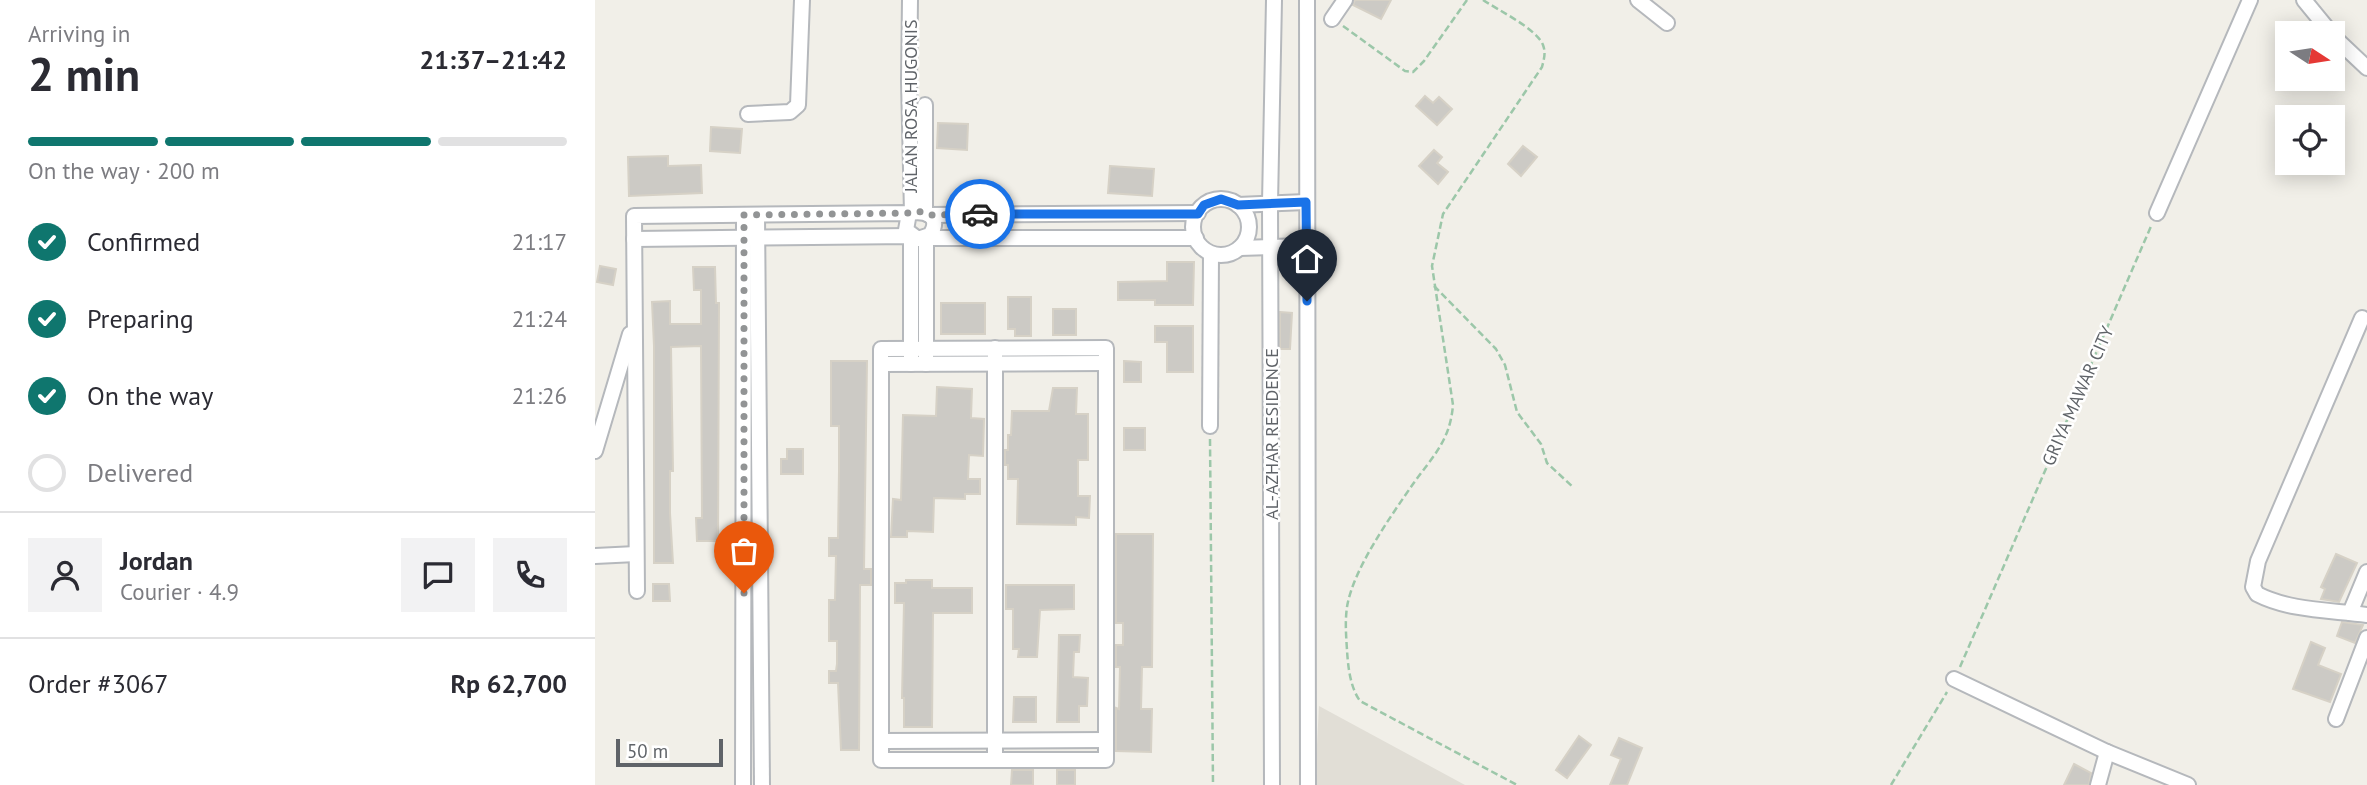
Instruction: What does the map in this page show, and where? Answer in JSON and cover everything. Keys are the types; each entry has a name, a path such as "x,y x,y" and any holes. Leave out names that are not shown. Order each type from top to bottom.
{"street":[{"path":"748,114 790,112 798,105 802,0"},
{"name":"JALAN ROSA HUGONIS","path":"910,0 909,81 919,213"},
{"name":"AL-AZHAR RESIDENCE","path":"1272,785 1270,203 1274,0"},
{"name":"AL-AZHAR RESIDENCE","path":"1307,0 1308,785"},
{"path":"1332,19 1345,0"},
{"path":"1638,0 1667,23"},
{"path":"2157,213 2250,0"},
{"path":"2304,0 2321,21"},
{"path":"2345,47 2367,68"},
{"name":"JALAN ROSA HUGONIS","path":"919,213 925,104"},
{"path":"1306,202 1238,205 1221,199 1212,200 1204,205 1193,225 1202,248 1212,254 1226,255 1240,248 1306,246"},
{"path":"1238,205 1248,218 1249,226 1248,234 1240,248"},
{"path":"918,237 906,230 906,222 919,213"},
{"path":"918,237 934,227 919,213"},
{"path":"1150,238 1151,213"},
{"path":"637,591 634,216 1198,214"},
{"path":"743,785 751,215"},
{"path":"918,237 918,356"},
{"path":"751,238 762,785"},
{"path":"634,239 1196,238"},
{"path":"1210,426 1212,254"},
{"path":"2362,318 2258,561 2253,581 2257,594 2280,602 2367,615"},
{"path":"595,451 635,319"},
{"path":"1106,348 1106,760 881,760 881,349 918,356 995,356 1106,348"},
{"path":"995,356 995,760"},
{"path":"595,556 636,554"},
{"path":"2350,613 2367,572"},
{"path":"2336,719 2367,638"},
{"path":"1954,679 2107,752 2188,785"},
{"path":"881,741 1106,740"},
{"path":"2098,785 2107,752"}],"path":[{"path":"1332,19 1405,71 1413,72 1424,61 1467,0"},
{"path":"1483,0 1535,34 1542,42 1545,54 1542,67 1443,214 1432,266 1453,405 1451,428 1392,515 1353,587 1347,606 1347,657 1356,695 1360,701 1517,785"},
{"name":"GRIYA MAWAR CITY","path":"1891,785 1954,679 2157,213"},
{"path":"1434,286 1496,349 1505,365 1517,412 1541,444 1547,463 1574,488"},
{"path":"1210,426 1213,785"},
{"path":"1504,785 1507,780"}],"shaded area":[{"path":"1319,706 1465,785 1315,785"}],"building":[{"path":"1355,0 1391,0 1381,19 1353,5"},
{"path":"1425,96 1433,103 1439,97 1452,109 1437,125 1416,106"},
{"path":"938,123 968,124 967,150 937,148"},
{"path":"711,127 742,129 740,153 710,151"},
{"path":"1523,146 1537,157 1521,176 1508,164"},
{"path":"1434,150 1442,157 1437,163 1448,172 1438,184 1419,166"},
{"path":"668,156 668,166 701,165 702,193 629,196 628,157"},
{"path":"1110,166 1154,169 1152,196 1108,193"},
{"path":"1167,262 1194,262 1193,305 1155,305 1155,300 1118,300 1118,282 1167,281"},
{"path":"600,266 616,269 613,285 597,282"},
{"path":"693,267 715,267 716,303 719,303 718,541 697,541 696,518 702,518 701,346 671,347 673,471 670,471 670,513 673,563 654,563 652,302 670,301 670,324 701,324 701,290 694,290"},
{"path":"1008,297 1031,297 1031,336 1015,336 1015,329 1008,329"},
{"path":"941,303 985,303 985,334 941,334"},
{"path":"1053,309 1076,309 1076,335 1053,335"},
{"path":"1280,312 1292,313 1290,349 1280,349"},
{"path":"1155,326 1193,326 1193,372 1167,372 1167,342 1155,342"},
{"path":"831,361 867,361 864,569 871,569 871,585 860,585 859,750 841,750 838,683 829,683 829,671 836,671 837,664 837,641 829,641 829,600 835,600 836,556 829,556 829,538 838,538 839,471 839,426 831,426"},
{"path":"1124,361 1141,362 1141,382 1124,382"},
{"path":"937,387 972,389 971,418 984,419 983,456 969,455 968,479 980,479 980,494 965,494 965,499 934,498 933,532 907,531 907,537 891,537 893,499 901,500 903,415 936,416"},
{"path":"1053,388 1077,388 1076,414 1088,414 1088,460 1078,460 1078,496 1090,496 1089,518 1076,517 1076,525 1017,524 1018,479 1008,479 1008,465 1005,465 1012,411 1049,411"},
{"path":"1124,428 1145,428 1145,450 1124,450"},
{"path":"787,449 803,449 803,474 781,474 781,459 787,459"},
{"path":"1116,534 1153,534 1152,667 1142,667 1141,709 1152,709 1151,752 1116,751 1120,667 1116,667 1116,645 1123,645 1123,623 1116,623"},
{"path":"2336,554 2357,563 2339,602 2321,599 2325,589 2321,587"},
{"path":"906,580 932,580 932,588 972,588 972,613 933,613 932,727 904,727 904,603 895,603 895,583 906,583"},
{"path":"653,584 669,584 670,601 653,601"},
{"path":"1006,585 1074,585 1074,609 1040,610 1037,657 1018,657 1019,649 1013,649 1013,609 1006,609"},
{"path":"2342,622 2363,625 2355,643 2337,636"},
{"path":"1059,635 1080,635 1079,652 1074,652 1073,677 1088,678 1087,706 1079,706 1079,722 1057,722"},
{"path":"2311,642 2325,648 2318,665 2341,674 2330,702 2293,689"},
{"path":"1014,697 1036,697 1036,722 1013,722"},
{"path":"1579,736 1591,745 1567,778 1556,770"},
{"path":"1619,738 1642,748 1627,785 1610,785 1621,759 1611,755"},
{"path":"2074,764 2091,773 2089,785 2064,785"},
{"path":"1012,770 1033,770 1033,785 1011,785"},
{"path":"1057,770 1075,770 1075,785 1057,785"}],"way so far":[{"path":"744,593 744,215 918,211 929,215 980,214"}],"route":[{"path":"980,214 1198,214 1204,205 1212,200 1230,200 1238,205 1306,202 1307,301"}]}
